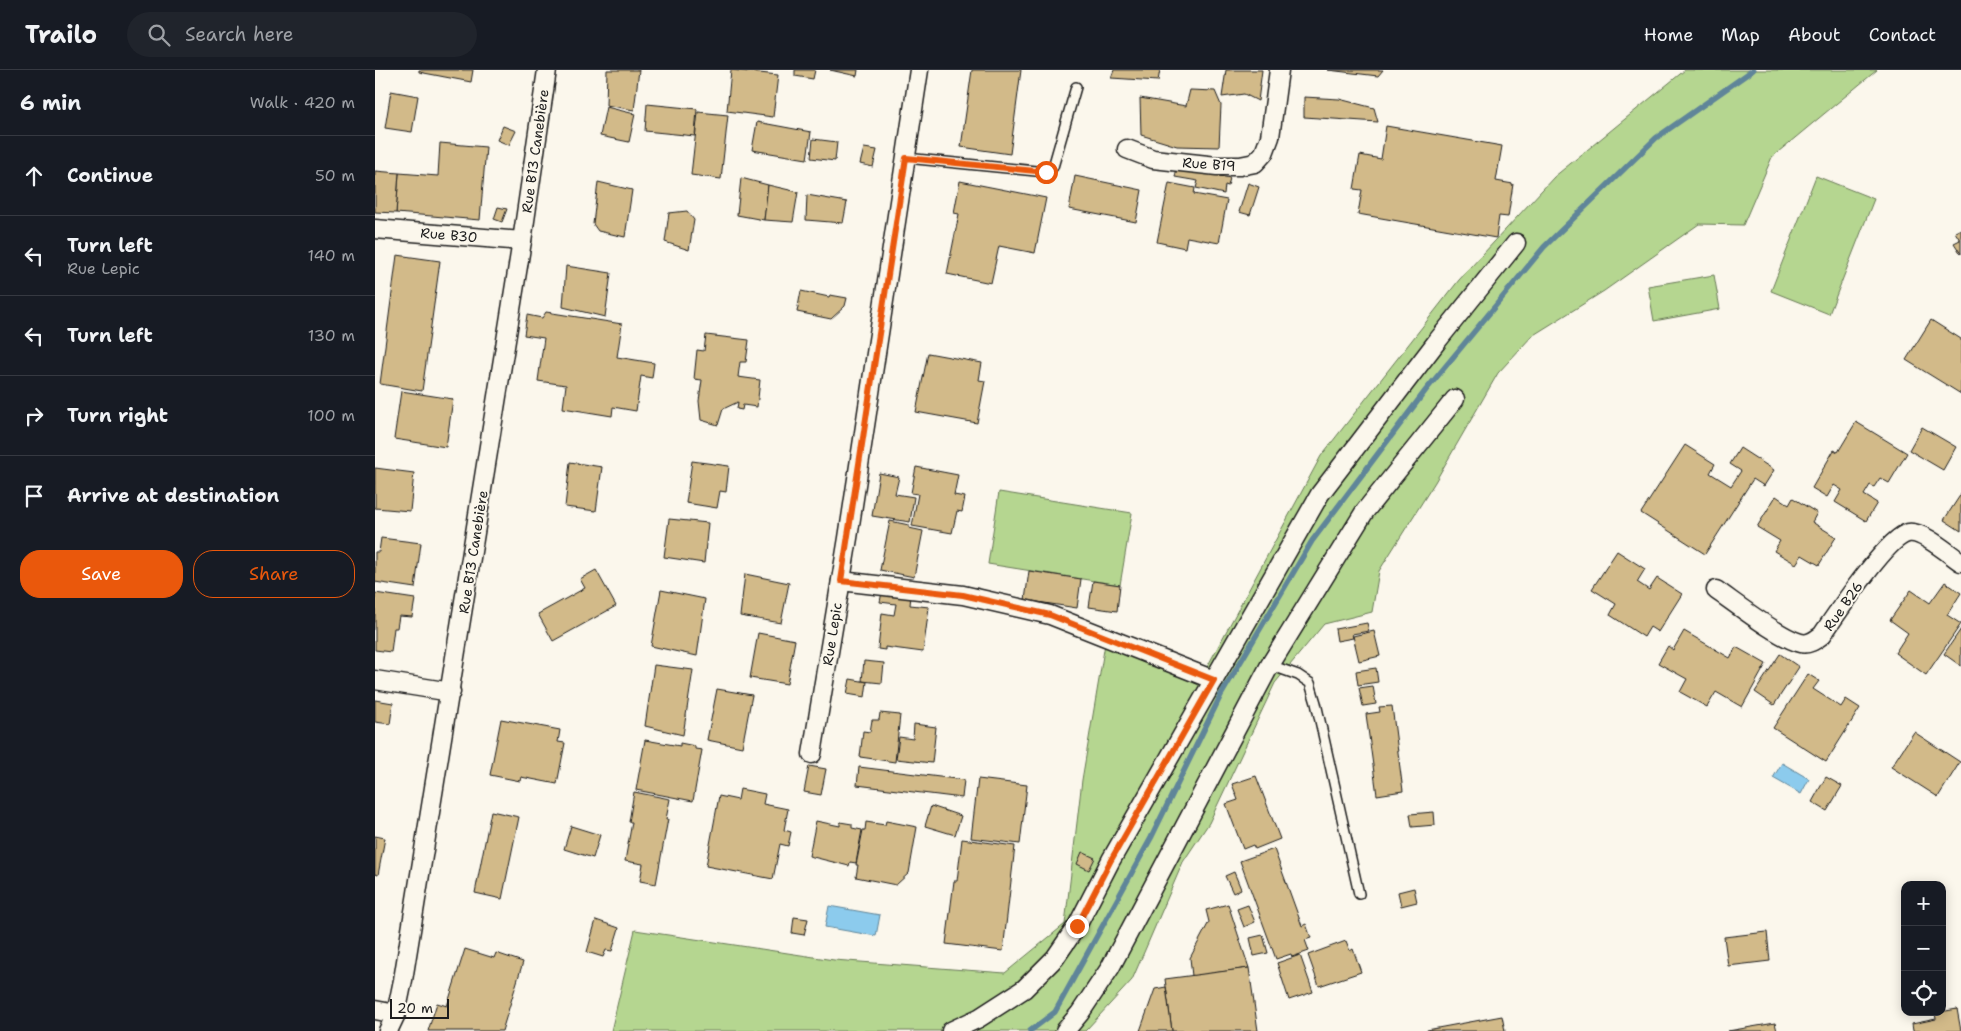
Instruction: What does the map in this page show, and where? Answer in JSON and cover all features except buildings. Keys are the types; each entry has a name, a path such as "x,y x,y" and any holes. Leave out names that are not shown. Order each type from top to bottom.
{"street":[{"name":"Rue B13 Canebière","path":"388,1031 396,1014 403,980 451,692 547,70"},
{"name":"Rue Lepic","path":"812,754 841,581 919,70"},
{"name":"Rue B19","path":"1127,149 1141,155 1162,160 1217,166 1240,166 1255,163 1264,153 1270,137 1279,70"},
{"name":"Rue B30","path":"375,229 522,241"},
{"path":"951,1031 979,1018 1024,989 1055,958 1077,926 1111,860 1320,494 1438,340 1516,243"},
{"path":"1065,1031 1111,968 1271,665 1365,511 1455,399"},
{"name":"Rue B26","path":"1716,590 1788,639 1802,644 1812,642 1822,636 1868,572 1896,540 1915,534 1961,562"},
{"path":"841,581 963,595 1050,615 1214,680"},
{"path":"375,680 451,692"},
{"path":"375,1010 396,1014"}],"lane":[{"path":"906,158 1046,172 1053,167 1076,87"},
{"path":"1271,665 1298,675 1310,684 1316,703 1359,894"}],"green space":[{"path":"1685,70 1877,70 1772,157 1743,225 1699,224 1604,291 1532,336 1498,373 1435,482 1379,571 1372,612 1324,624 1275,683 1209,823 1183,862 1132,980 1085,1031 611,1031 635,930 834,960 1005,973 1065,924 1082,780 1107,632 1206,669 1321,456 1459,280 1554,177"},
{"path":"1816,176 1874,199 1829,314 1771,291"},
{"path":"1714,275 1720,309 1654,321 1648,286"},
{"path":"999,492 1132,513 1120,585 988,564"}],"water":[{"path":"1782,763 1809,779 1801,794 1773,778"},
{"path":"829,906 880,915 876,936 825,927"}],"waterway":[{"path":"1030,1031 1055,1012 1151,838 1221,695 1312,541 1426,390 1544,247 1656,138 1753,70"}],"route":[{"path":"1046,172 906,158 841,581 963,595 1050,615 1214,680 1111,860 1077,926"}]}
